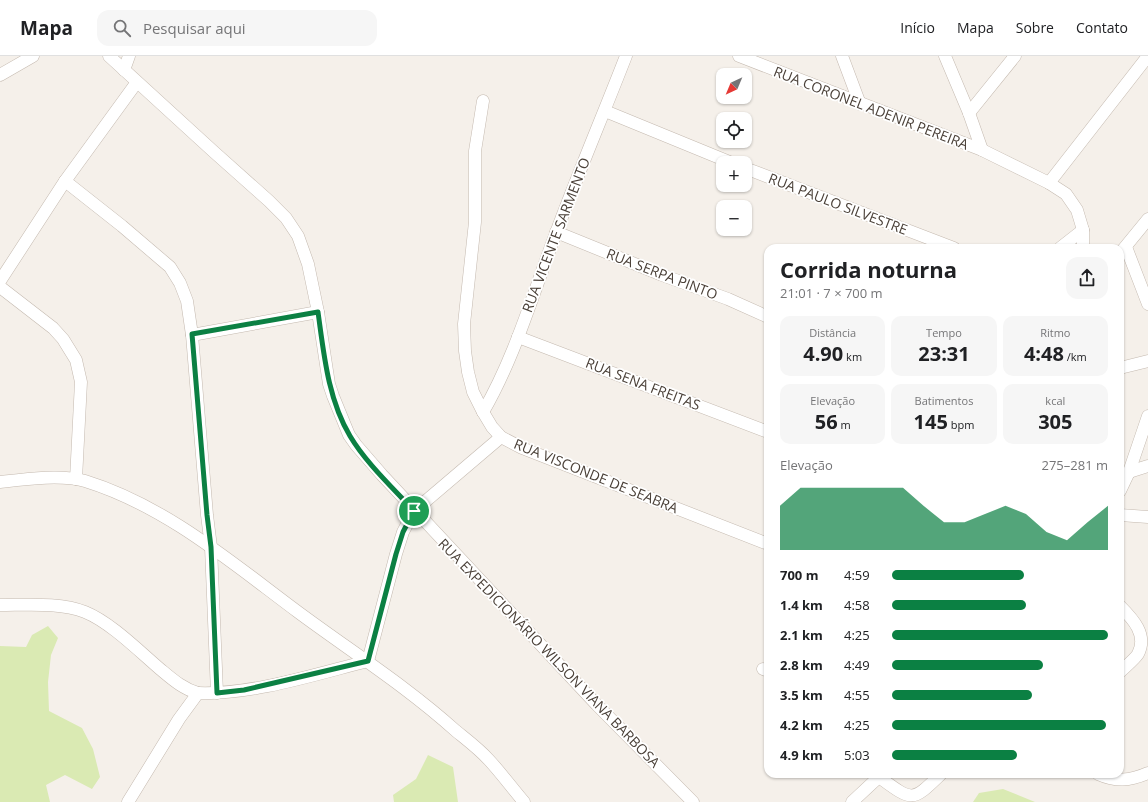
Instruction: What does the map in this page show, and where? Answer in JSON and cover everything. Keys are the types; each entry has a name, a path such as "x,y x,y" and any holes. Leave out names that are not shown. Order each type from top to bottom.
{"street":[{"path":"0,75 33,56"},
{"name":"RUA EXPEDICIONÁRIO WILSON VIANA BARBOSA","path":"109,56 269,201 286,218 298,236 304,248 318,312 329,384 349,435 356,445 414,511 597,705 693,802"},
{"path":"124,70 129,56"},
{"name":"RUA VICENTE SARMENTO","path":"483,412 495,392 518,337 556,232 626,56"},
{"name":"RUA CORONEL ADENIR PEREIRA","path":"739,56 982,150 1049,183 1066,194 1077,210 1083,230 1083,244"},
{"path":"842,56 860,104"},
{"path":"944,56 969,113 982,150"},
{"path":"969,113 1015,56"},
{"path":"1049,183 1148,56"},
{"path":"0,280 65,181 137,82"},
{"name":"RUA VISCONDE DE SEABRA","path":"483,101 475,151 474,229 464,324 468,372 473,392 492,427 501,437 530,451 764,542"},
{"path":"605,111 716,156"},
{"name":"RUA PAULO SILVESTRE","path":"752,171 944,244"},
{"path":"65,181 128,230 170,267 180,284 187,301 192,334 211,547 217,693"},
{"path":"1124,249 1148,218"},
{"path":"1065,244 1083,230"},
{"name":"RUA SERPA PINTO","path":"556,232 655,273 728,299 764,315"},
{"path":"1124,252 1148,304"},
{"path":"0,287 53,328 63,339 76,360 81,382 76,479"},
{"path":"192,334 318,312"},
{"name":"RUA SENA FREITAS","path":"518,337 764,430"},
{"path":"1124,367 1148,361"},
{"path":"1124,483 1148,416"},
{"path":"368,661 396,554 403,532 414,511 501,437"},
{"path":"1129,472 1148,466"},
{"path":"0,482 20,479 76,479 112,490 166,518 211,547 300,614 424,702 489,759 524,802"},
{"path":"1124,515 1148,517"},
{"path":"0,605 37,605 63,607 84,611 110,627 180,686 198,693 217,693 258,687 368,661"},
{"path":"1124,610 1134,620 1142,635 1143,643 1138,655 1124,668"},
{"path":"128,802 179,719 198,693"},
{"path":"1111,778 1121,781 1136,778 1148,773"},
{"path":"852,802 878,778"},
{"path":"882,778 903,798 910,801 917,801 924,796 938,778"}],"green space":[{"path":"48,626 58,638 51,655 48,682 49,711 82,728 93,749 100,777 92,789 65,775 46,785 50,802 0,802 0,646 26,647 32,635"},
{"path":"428,755 453,767 458,802 394,802 393,795 416,779"},
{"path":"1003,789 1035,802 973,802 979,793"}],"route":[{"path":"318,312 329,384 349,435 414,511 403,532 396,554 368,661 244,690 217,693 211,547 192,334 318,312"}]}
